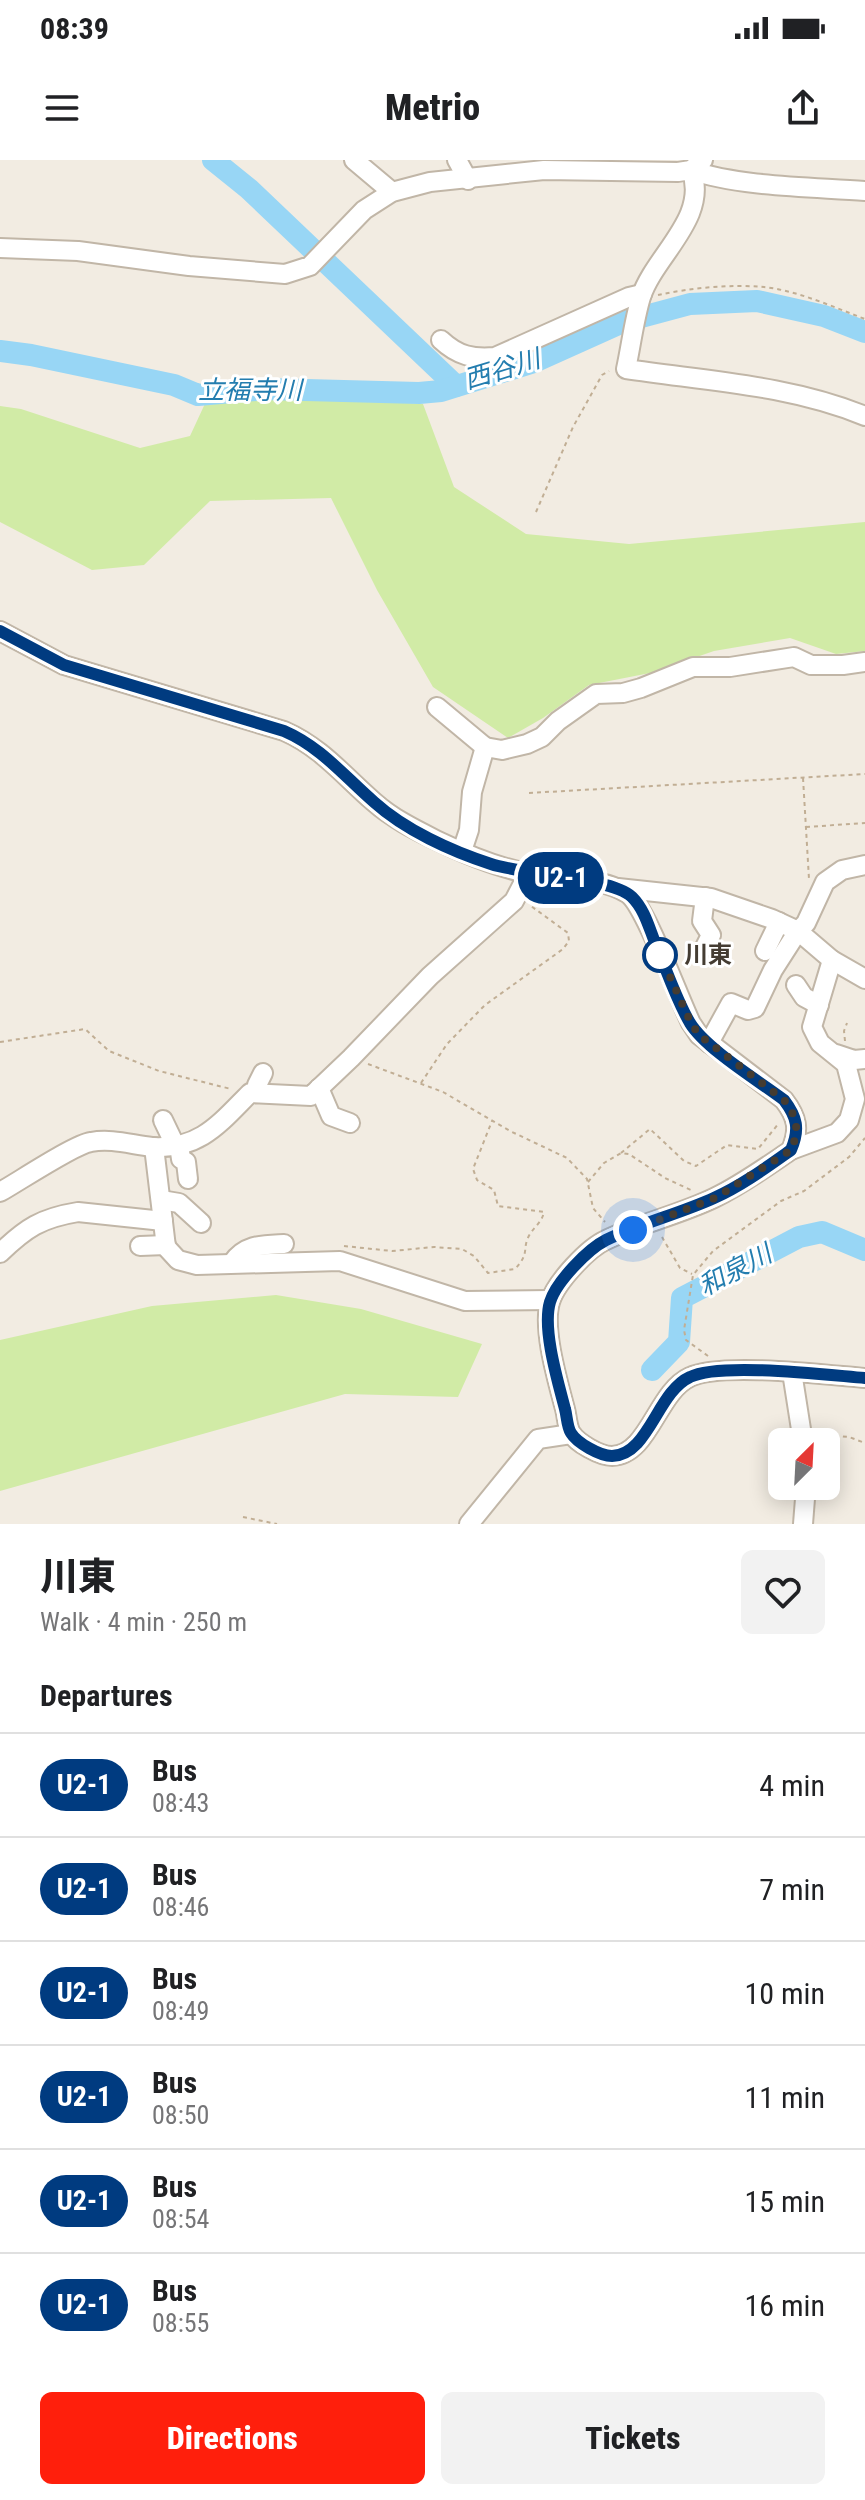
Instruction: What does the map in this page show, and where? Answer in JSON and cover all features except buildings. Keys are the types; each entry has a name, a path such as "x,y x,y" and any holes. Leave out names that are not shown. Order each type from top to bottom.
{"street":[{"path":"354,160 392,192"},
{"path":"457,160 468,180"},
{"path":"0,248 78,251 189,266 285,274 310,266 364,210 392,192 430,182 468,180 562,165 697,165"},
{"path":"697,165 705,175 865,191"},
{"path":"697,165 697,184 685,225 642,294 626,369 779,391 832,402 865,416"},
{"path":"441,340 454,353 477,358 495,357 642,294"},
{"path":"0,631 64,665 305,740 398,820 490,864 528,874 705,897 798,931 865,979"},
{"path":"437,707 485,747 502,750 542,737 558,721 596,694 623,693 641,688 693,667 730,667 794,657 811,665 865,662"},
{"path":"462,851 469,830 472,792 485,747"},
{"path":"709,1043 731,1003 748,1010 755,1008 766,982 806,923 825,882 842,870 865,865"},
{"path":"254,1093 311,1096 430,976 514,901 528,874"},
{"path":"613,887 629,894 643,910 691,1023 709,1043 784,1100 791,1109 797,1127 791,1150"},
{"path":"705,897 702,921 711,935 705,947"},
{"path":"765,951 779,922"},
{"path":"845,962 819,1005 812,1027 820,1043 846,1064 855,1099 849,1120 837,1133 791,1150 713,1199 604,1241 566,1276 550,1300 548,1315 571,1434 589,1448 609,1456 627,1454 678,1384 691,1376 710,1371 792,1372 865,1378"},
{"path":"796,985 804,997 819,1005"},
{"path":"833,1053 854,1060 865,1059"},
{"path":"0,1192 89,1142 123,1142 154,1147 177,1145 210,1134 254,1093 263,1073"},
{"path":"319,1088 331,1116 350,1123"},
{"path":"163,1120 181,1159 186,1162 188,1179"},
{"path":"154,1147 166,1245 178,1260 197,1265 340,1261 465,1301 550,1300"},
{"path":"161,1200 179,1203 201,1223"},
{"path":"0,1253 28,1227 67,1214 78,1212 163,1221"},
{"path":"232,1263 239,1253 254,1246 284,1244"},
{"path":"140,1246 166,1245"},
{"path":"792,1372 800,1428"},
{"path":"469,1524 538,1439 571,1434"},
{"path":"803,1524 805,1500"}],"path":[{"path":"642,294 648,298 673,292 764,287 808,298 865,319"},
{"path":"536,512 573,427 602,375 611,370 626,369"},
{"path":"529,793 865,774"},
{"path":"803,777 807,874 817,903"},
{"path":"805,827 865,823"},
{"path":"420,1084 447,1044 485,1005 563,949 569,941 568,933 517,896"},
{"path":"0,1042 85,1029 109,1051 159,1071 254,1093"},
{"path":"351,1058 443,1092 492,1121 567,1158 588,1183 593,1208 603,1222"},
{"path":"588,1183 604,1163 650,1129 684,1161 696,1166 727,1145 758,1149 791,1109"},
{"path":"334,1245 392,1251 434,1247 462,1249 474,1256 488,1273 515,1269 526,1257 527,1239 544,1212 498,1206 494,1190 477,1180 473,1169 492,1121"},
{"path":"708,1355 686,1340 684,1330 693,1275 713,1251 781,1201 804,1191 849,1157 865,1138"},
{"path":"621,1153 629,1154 665,1178 713,1199"},
{"path":"640,1228 645,1232 659,1233 680,1268 693,1275"},
{"path":"840,1437 865,1443"},
{"path":"243,1517 277,1524"}],"green space":[{"path":"273,394 423,404 454,487 526,534 629,544 865,522 865,651 836,654 790,638 714,651 650,673 589,685 543,718 508,738 433,687 377,590 331,498 210,501 144,565 92,570 0,522 0,406 21,409 140,448 190,436 209,395"},
{"path":"276,1295 361,1309 482,1344 458,1397 345,1394 0,1491 0,1340 152,1306"}],"waterway":[{"name":"西谷川","path":"213,160 249,189 456,386"},
{"name":"立福寺川","path":"0,351 174,385 198,395 268,389 419,393 441,391 534,362 623,322 690,304 757,301 824,316 865,332"},
{"name":"和泉川","path":"652,1370 679,1342 682,1298 799,1237 822,1232 865,1250"}],"bus line":[{"name":"U2-1","path":"0,631 64,665 305,740 398,820 490,864 528,874 613,887 629,894 643,910 680,1001 699,1035 784,1100 794,1114 797,1127 791,1150 715,1198 604,1241 566,1276 550,1300 548,1315 559,1386 571,1434 589,1448 609,1456 627,1454 678,1384 691,1376 710,1371 792,1372 865,1378"}],"place":[{"name":"川東","path":"660,955"}],"route":[{"path":"633,1230 715,1198 791,1150 796,1138 794,1114 784,1100 699,1035 656,946 660,955"}]}
